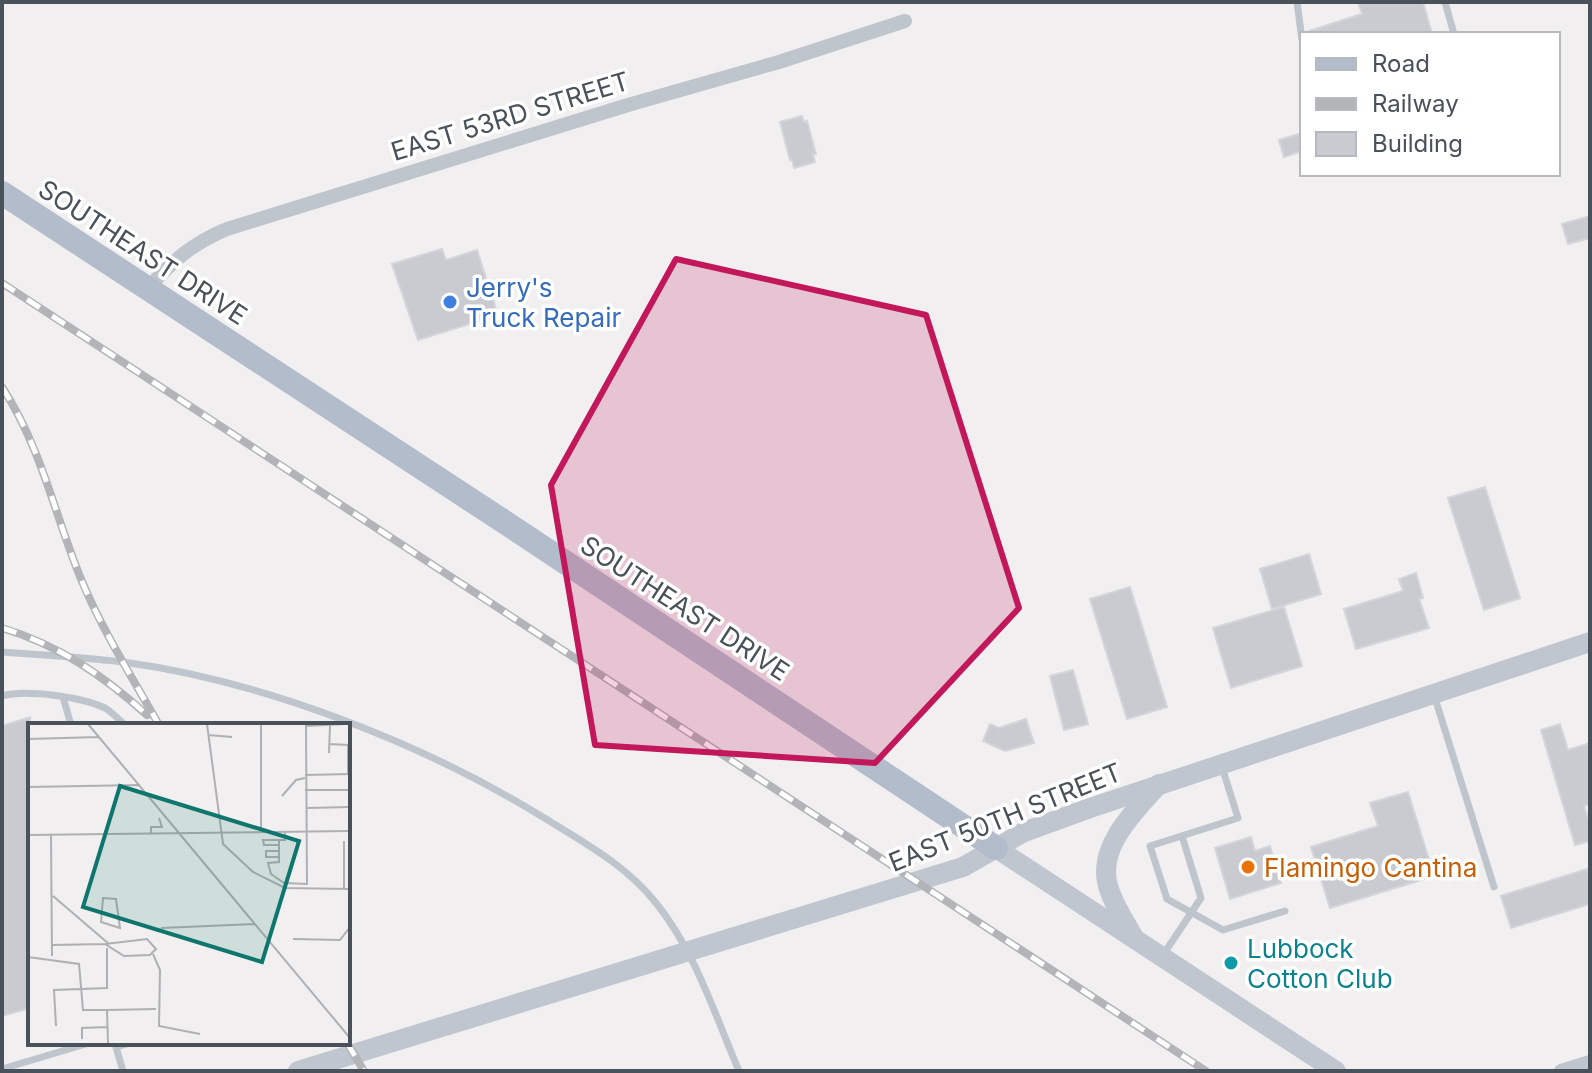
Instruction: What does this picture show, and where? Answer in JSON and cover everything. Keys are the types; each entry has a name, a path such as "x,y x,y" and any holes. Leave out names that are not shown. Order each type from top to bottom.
{"main road":[{"name":"SOUTHEAST DRIVE","path":"2,193 1336,1071"},
{"name":"EAST 50TH STREET","path":"298,1071 335,1066 963,867 1024,832 1221,763 1590,642"},
{"path":"1135,940 1107,883 1108,857 1118,835 1159,784"}],"street":[{"name":"EAST 53RD STREET","path":"147,289 178,256 201,240 227,229 905,21"},
{"path":"1561,1071 1590,1062"}],"lane":[{"path":"1297,2 1301,32"},
{"path":"1445,2 1453,32"},
{"path":"2,652 123,662 201,676 293,702 347,723"},
{"path":"2,696 18,691 63,697 105,708 123,723"},
{"path":"1433,693 1494,887"},
{"path":"63,697 70,723"},
{"path":"350,724 427,754 512,798 607,857 656,902 687,952 739,1071"},
{"path":"1221,763 1238,818 1150,846 1167,899 1223,930 1285,911"},
{"path":"1161,957 1201,898 1182,836"},
{"path":"2,1069 82,1045"},
{"path":"112,1045 123,1045"},
{"path":"116,1047 123,1071"}],"highlighted area":[{"path":"676,259 926,315 1019,608 875,763 595,745 551,485"}],"building":[{"path":"1358,2 1423,2 1431,32 1309,32 1362,14"},
{"path":"802,116 804,122 807,121 816,154 813,154 815,162 794,168 780,122"},
{"path":"1300,134 1300,152 1284,157 1279,140"},
{"path":"1590,216 1590,238 1568,244 1562,224"},
{"name":"Jerry's Truck Repair","path":"442,249 446,260 477,250 498,315 418,340 392,264"},
{"path":"1485,487 1520,598 1484,610 1448,498"},
{"path":"1309,554 1321,594 1272,609 1260,569"},
{"path":"1416,573 1423,598 1419,599 1429,628 1356,649 1344,609 1403,591 1399,579"},
{"path":"1130,587 1167,707 1127,719 1090,599"},
{"path":"1284,607 1302,666 1231,688 1213,628"},
{"path":"1073,670 1088,724 1064,730 1050,676"},
{"path":"30,717 28,1009 2,1016 2,726"},
{"path":"1026,719 1034,743 1005,751 983,741 990,724 999,728"},
{"path":"1560,724 1568,750 1590,743 1590,804 1584,806 1590,824 1590,841 1575,845 1541,730"},
{"path":"1408,792 1434,876 1330,908 1311,847 1378,826 1370,803"},
{"name":"Flamingo Cantina","path":"1251,837 1255,851 1270,846 1281,883 1230,899 1215,848"},
{"path":"1587,869 1590,904 1511,928 1501,896"}],"railway":[{"path":"2,283 1206,1071"},
{"path":"2,387 37,458 89,598 158,723"},
{"path":"2,628 43,643 80,663 147,715"},
{"path":"348,1045 364,1071"}],"place":[{"name":"Jerry's Truck Repair","path":"450,302"},
{"name":"Flamingo Cantina","path":"1248,867"},
{"name":"Lubbock Cotton Club","path":"1231,963"}]}
